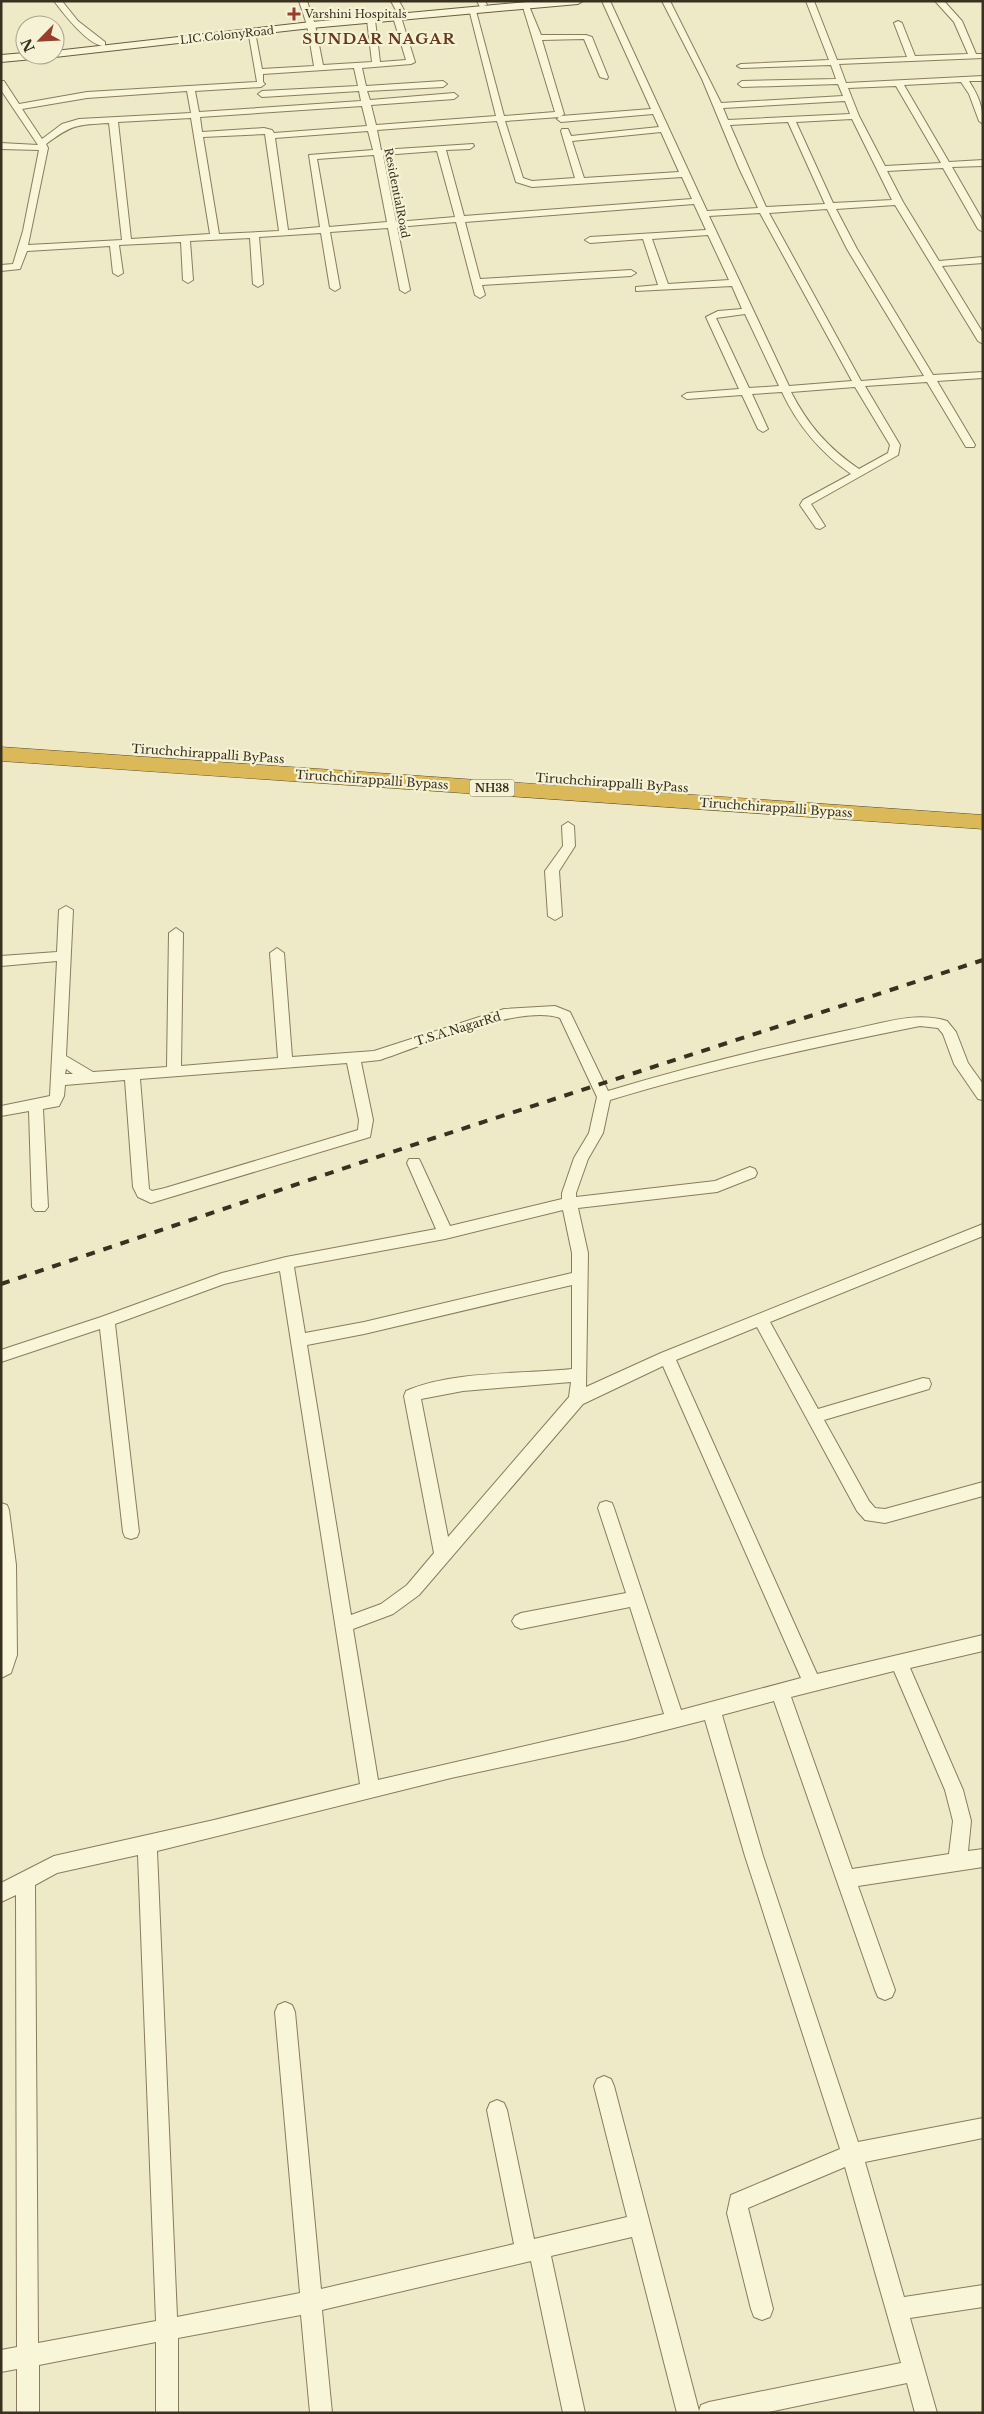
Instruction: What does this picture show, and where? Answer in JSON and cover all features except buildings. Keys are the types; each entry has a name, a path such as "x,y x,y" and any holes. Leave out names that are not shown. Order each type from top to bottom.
{"highway":[{"name":"Tiruchchirappalli ByPass","path":"1,740 983,807"},
{"name":"Tiruchchirappalli Bypass","path":"1,754 983,822"}],"main road":[{"name":"LIC ColonyRoad","path":"65,52 103,46 310,23 371,20 398,10 472,11 528,4 578,1"},
{"name":"LIC ColonyRoad","path":"65,48 251,32 398,10 482,3 528,4"},
{"path":"1,54 15,53"},
{"path":"1,59 15,58"}],"street":[{"path":"58,1 75,23 103,46"},
{"path":"303,1 310,23 319,68"},
{"path":"606,1 656,110 662,128 699,201 734,283 797,415 809,433 829,453 858,474"},
{"path":"666,1 691,47 718,106 745,174 763,210 857,384 895,445 893,455 807,502 805,505 820,526"},
{"path":"810,1 855,116 898,202 934,264 983,341"},
{"path":"939,1 958,21 973,56"},
{"path":"528,4 580,180"},
{"path":"258,72 411,62 398,10"},
{"path":"472,11 500,118 519,180 532,184 686,174"},
{"path":"371,20 376,64"},
{"path":"898,23 912,59"},
{"path":"251,32 266,112"},
{"path":"537,38 586,37 589,39 604,77"},
{"path":"741,66 983,56"},
{"name":"ResidentialRoad","path":"357,65 378,153 405,290"},
{"path":"742,84 899,83 983,78"},
{"path":"963,79 972,94 983,121"},
{"path":"1,83 20,108 43,145"},
{"path":"899,83 983,229"},
{"path":"20,108 87,95 261,84"},
{"path":"262,94 443,84"},
{"path":"192,89 215,236"},
{"path":"1,268 17,267 23,248 43,145 65,126 79,122 266,112 454,96"},
{"path":"718,106 848,98"},
{"path":"270,136 371,126 656,110"},
{"path":"725,124 855,116"},
{"path":"113,120 127,242"},
{"path":"790,120 830,206 857,258 970,445"},
{"path":"568,139 662,128"},
{"path":"200,135 269,132 284,233"},
{"path":"1,146 43,145"},
{"path":"335,288 312,157 470,146"},
{"path":"441,148 480,295"},
{"path":"882,169 983,163"},
{"path":"23,248 284,233 699,201"},
{"path":"704,214 898,202"},
{"path":"590,240 712,232"},
{"path":"254,234 258,284"},
{"path":"646,236 664,288"},
{"path":"185,238 188,280"},
{"path":"114,242 118,273"},
{"path":"934,264 983,260"},
{"path":"476,282 631,273"},
{"path":"639,289 734,283"},
{"path":"748,311 718,314 712,317 763,429"},
{"path":"687,396 983,375"},
{"path":"555,916 552,871 569,846 568,826"},
{"path":"1,1111 54,1102 57,1096 66,910"},
{"path":"174,1070 176,932"},
{"path":"277,953 285,1062"},
{"path":"1,961 65,956"},
{"name":"T.S.A.NagarRd","path":"58,1080 375,1056 504,1014 555,1011 565,1015 604,1097"},
{"path":"577,1399 579,1375 580,1253 569,1203 569,1192 581,1158 596,1133 604,1097 677,1075 783,1049 920,1021 942,1024 946,1028 962,1064 983,1095"},
{"path":"132,1073 140,1187 143,1194 151,1197 365,1133 366,1120 353,1057"},
{"path":"59,1058 90,1078"},
{"path":"36,1105 40,1207"},
{"path":"414,1163 445,1232"},
{"path":"1,1356 107,1322 222,1279 286,1263 445,1232 569,1203 717,1186 750,1173"},
{"path":"344,1625 399,1602 413,1590 577,1399 667,1357 983,1230"},
{"path":"286,1263 370,1790"},
{"path":"299,1340 364,1328 579,1276"},
{"path":"761,1320 863,1506 871,1515 885,1516 983,1489"},
{"path":"107,1322 131,1532"},
{"path":"667,1357 812,1683"},
{"path":"443,1555 412,1396 416,1392 441,1388 579,1375"},
{"path":"814,1417 923,1384"},
{"path":"606,1508 675,1720"},
{"path":"1,1510 8,1655 5,1667 1,1670"},
{"path":"520,1622 636,1598"},
{"path":"1,1893 54,1865 675,1720 812,1683 983,1643"},
{"path":"899,1662 954,1790 962,1821 957,1862"},
{"path":"780,1692 885,1990"},
{"path":"711,1710 757,1865 852,2154 926,2413"},
{"path":"147,1844 167,2329 167,2413"},
{"path":"846,1879 983,1858"},
{"path":"24,1881 28,2413"},
{"path":"285,2012 321,2413"},
{"path":"604,2086 688,2413"},
{"path":"497,2110 574,2413"},
{"path":"762,2309 737,2213 738,2202 852,2154 983,2128"},
{"path":"1,2361 311,2302 639,2225"},
{"path":"897,2309 983,2296"},
{"path":"709,2413 914,2371"}],"railway":[{"path":"1,1284 434,1138 983,960"}],"place":[{"name":"Varshini Hospitals","path":"294,14"}],"district":[{"name":"SUNDAR NAGAR","path":"379,39"}]}
